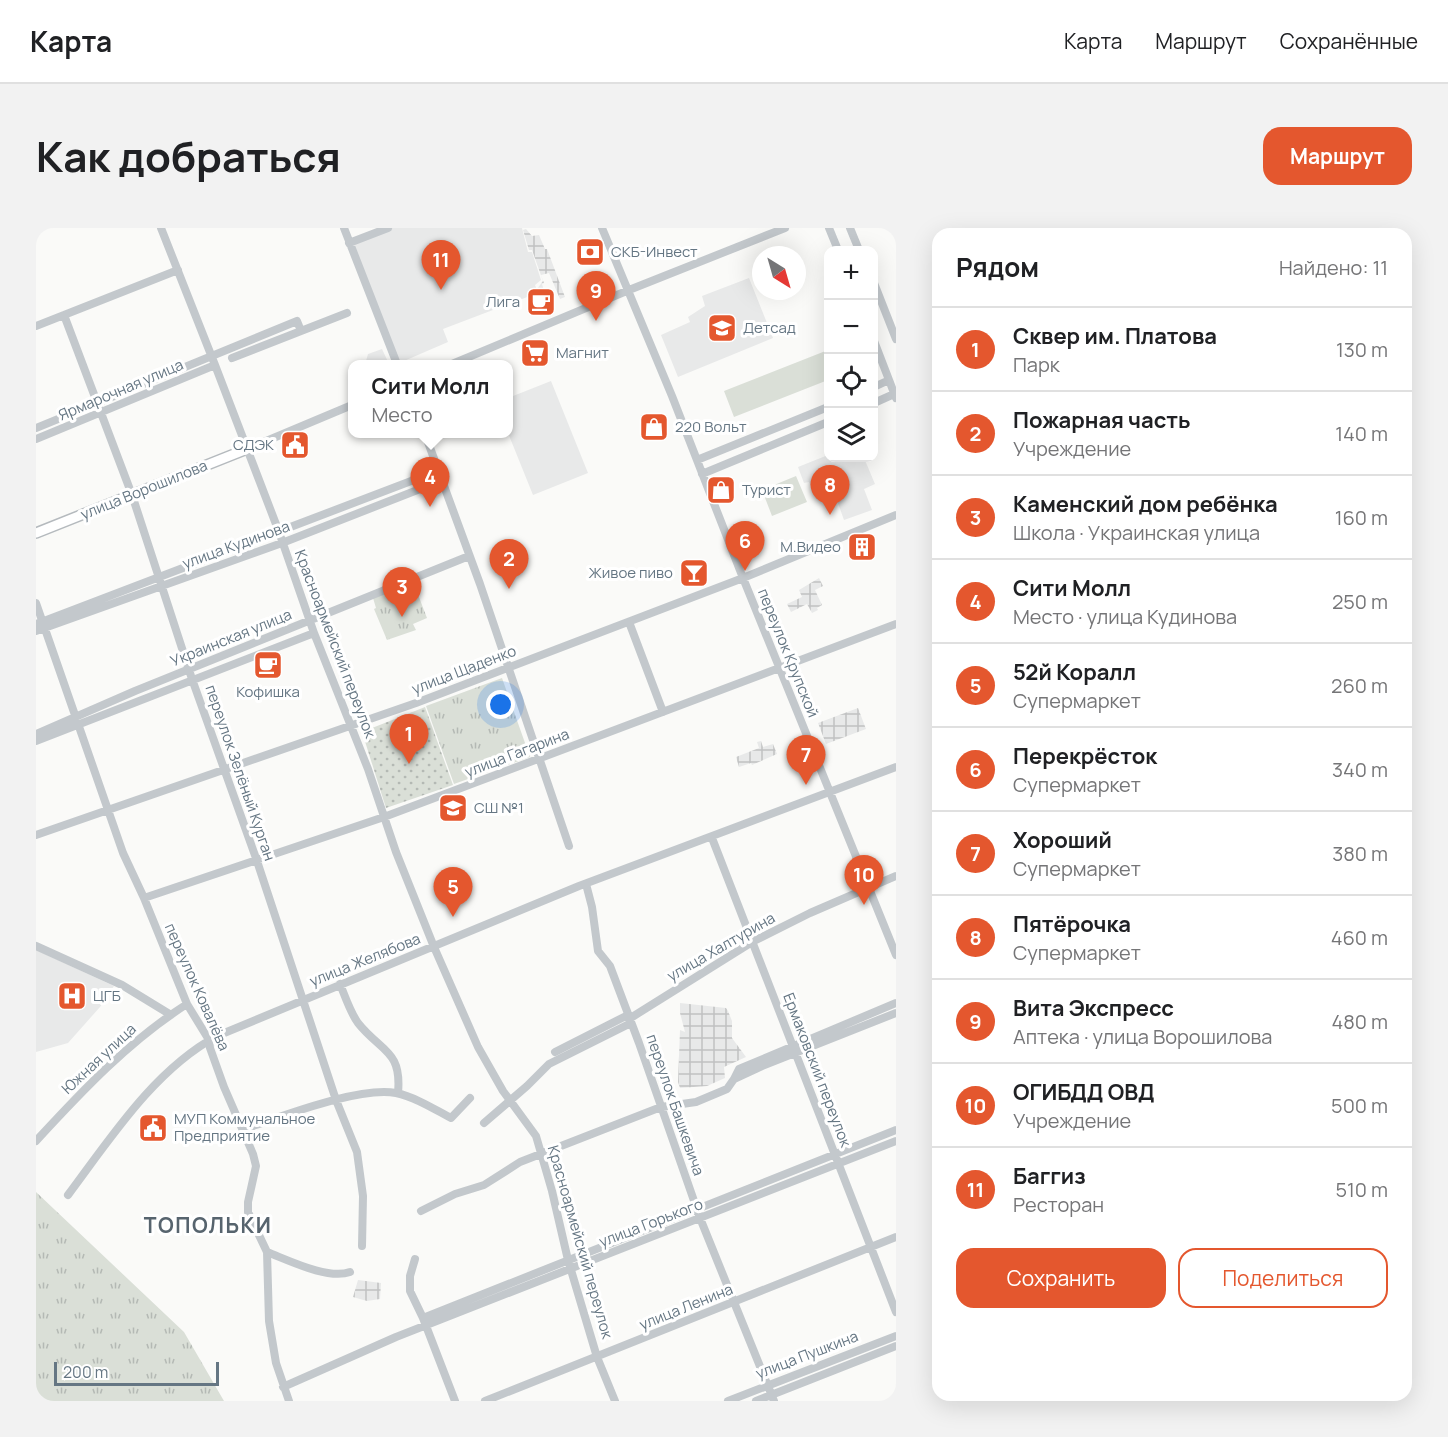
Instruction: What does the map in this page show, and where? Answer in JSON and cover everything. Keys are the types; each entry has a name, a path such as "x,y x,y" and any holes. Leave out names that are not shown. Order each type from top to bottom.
{"main road":[{"name":"улица Ворошилова","path":"36,533 247,449"}],"street":[{"name":"Красноармейский переулок","path":"161,228 212,355 279,532 314,633 434,946 478,1047 510,1101 536,1136 568,1260 597,1357 615,1401"},
{"path":"344,228 395,360"},
{"path":"349,243 388,228"},
{"name":"переулок Крупской","path":"602,228 896,955"},
{"path":"462,360 784,228"},
{"path":"829,228 836,246"},
{"path":"850,228 858,246"},
{"path":"36,326 178,270"},
{"path":"878,295 896,339"},
{"path":"232,358 347,313"},
{"name":"переулок Зелёный Курган","path":"64,315 132,495 192,679 336,1100 357,1152 363,1196 362,1246"},
{"path":"36,428 297,321 301,331"},
{"path":"878,353 895,396 878,401"},
{"name":"Ярмарочная улица","path":"36,439 215,365"},
{"path":"878,385 889,380"},
{"name":"улица Ворошилова","path":"247,449 348,407"},
{"path":"697,460 824,408"},
{"path":"815,412 820,425"},
{"path":"702,474 824,424"},
{"path":"427,438 440,470 569,846"},
{"name":"улица Кудинова","path":"36,632 42,624 440,470"},
{"name":"улица Кудинова","path":"42,624 163,586 282,543 443,480"},
{"name":"улица Щаденко","path":"36,836 416,703 743,578 896,515"},
{"name":"Украинская улица","path":"36,741 189,670 469,556"},
{"name":"переулок Ковалёва","path":"36,603 123,853 188,1004 209,1040 224,1087 244,1129 256,1166 248,1212 267,1252 269,1321 276,1364 283,1387"},
{"path":"629,622 663,712"},
{"name":"улица Гагарина","path":"144,898 384,817 896,624"},
{"name":"Украинская улица","path":"36,734 314,633"},
{"name":"улица Желябова","path":"68,1194 137,1104 183,1060 209,1040 303,999 586,884 896,767"},
{"name":"Ермаковский переулок","path":"712,838 896,1312"},
{"name":"улица Халтурина","path":"484,1123 549,1064 630,1019 752,942 896,876"},
{"name":"переулок Башкевича","path":"586,884 592,907 598,951 610,966 696,1208 773,1398"},
{"path":"36,946 122,986 171,1015"},
{"path":"340,984 357,1022 396,1062 400,1078 398,1094"},
{"path":"421,1211 455,1194 484,1185 510,1167 542,1154 661,1107 696,1102 727,1089 734,1079 896,1003"},
{"name":"Южная улица","path":"36,1141 99,1075 171,1015 188,1004"},
{"path":"794,1049 896,1013"},
{"path":"555,1052 630,1019"},
{"path":"244,1129 336,1100 380,1092 398,1094 451,1118 470,1098"},
{"name":"улица Горького","path":"283,1387 424,1321 568,1260 896,1130"},
{"name":"улица Горького","path":"424,1321 571,1269 896,1141"},
{"name":"улица Ленина","path":"485,1401 896,1237"},
{"path":"267,1252 313,1269 343,1275 350,1272"},
{"path":"415,1259 410,1288 455,1401"},
{"name":"улица Пушкина","path":"728,1401 896,1336"},
{"name":"улица Пушкина","path":"756,1401 773,1398 896,1346"},
{"path":"283,1387 289,1401"}],"shaded area":[{"path":"388,228 522,228 528,252 532,252 541,280 535,285 538,293 443,329 448,342 406,360 395,360 349,243"},
{"path":"526,229 532,236 539,235 547,249 565,297 560,299 549,273 541,275 544,283 542,284 544,291 539,293 537,289 543,281 532,250 529,250 523,230"},
{"name":"Детсад","path":"749,278 752,286 752,300 758,300 773,338 678,377 661,335 690,322 688,317 705,306 702,296"},
{"path":"382,349 387,360 366,360 368,354"},
{"path":"551,381 588,473 533,495 510,438 513,438 513,396"},
{"path":"824,457 824,462 866,462 875,484 864,489 872,510 844,520 833,489 816,495 809,482 804,483 798,467"},
{"path":"819,578 823,586 815,590 822,605 817,608 818,610 812,613 807,604 791,612 787,604 802,597 799,590"},
{"path":"858,708 866,729 826,744 818,723"},
{"path":"761,741 763,747 773,744 777,754 752,765 751,763 739,767 736,757 759,748 757,742"},
{"name":"ЦГБ","path":"36,950 114,986 100,1007 68,1043 36,1052"},
{"path":"680,1003 726,1008 728,1011 732,1021 732,1038 746,1057 724,1067 725,1078 707,1086 680,1088 678,1082 680,1030 685,1032"},
{"path":"358,1280 381,1283 380,1299 367,1301 353,1297"}],"green space":[{"path":"824,352 824,382 734,417 724,391"},
{"path":"796,476 807,502 772,516 762,490"},
{"path":"411,582 427,618 413,624 416,630 387,640 374,609 376,608 373,598"},
{"path":"502,678 530,757 454,784 426,706"},
{"path":"425,707 453,785 386,808 362,732"},
{"name":"ТОПОЛЬКИ","path":"36,1192 184,1332 224,1401 36,1401"}],"place":[{"name":"СКБ-Инвест","path":"590,252"},
{"name":"Баггиз","path":"441,290"},
{"name":"Лига","path":"541,302"},
{"name":"Вита Экспресс","path":"596,321"},
{"name":"Детсад","path":"722,328"},
{"name":"Магнит","path":"535,353"},
{"name":"220 Вольт","path":"654,427"},
{"name":"СДЭК","path":"295,445"},
{"name":"Турист","path":"721,490"},
{"name":"Сити Молл","path":"430,507"},
{"name":"Пятёрочка","path":"830,515"},
{"name":"М.Видео","path":"862,547"},
{"name":"Перекрёсток","path":"745,571"},
{"name":"Живое пиво","path":"694,573"},
{"name":"Пожарная часть","path":"509,589"},
{"name":"Каменский дом ребёнка","path":"402,617"},
{"name":"Кофишка","path":"268,665"},
{"name":"Сквер им. Платова","path":"409,764"},
{"name":"Хороший","path":"806,785"},
{"name":"СШ №1","path":"453,808"},
{"name":"ОГИБДД ОВД","path":"864,905"},
{"name":"52й Коралл","path":"453,917"},
{"name":"ЦГБ","path":"72,996"},
{"name":"МУП Коммунальное Предприятие","path":"153,1128"}],"district":[{"name":"ТОПОЛЬКИ","path":"208,1226"}]}
